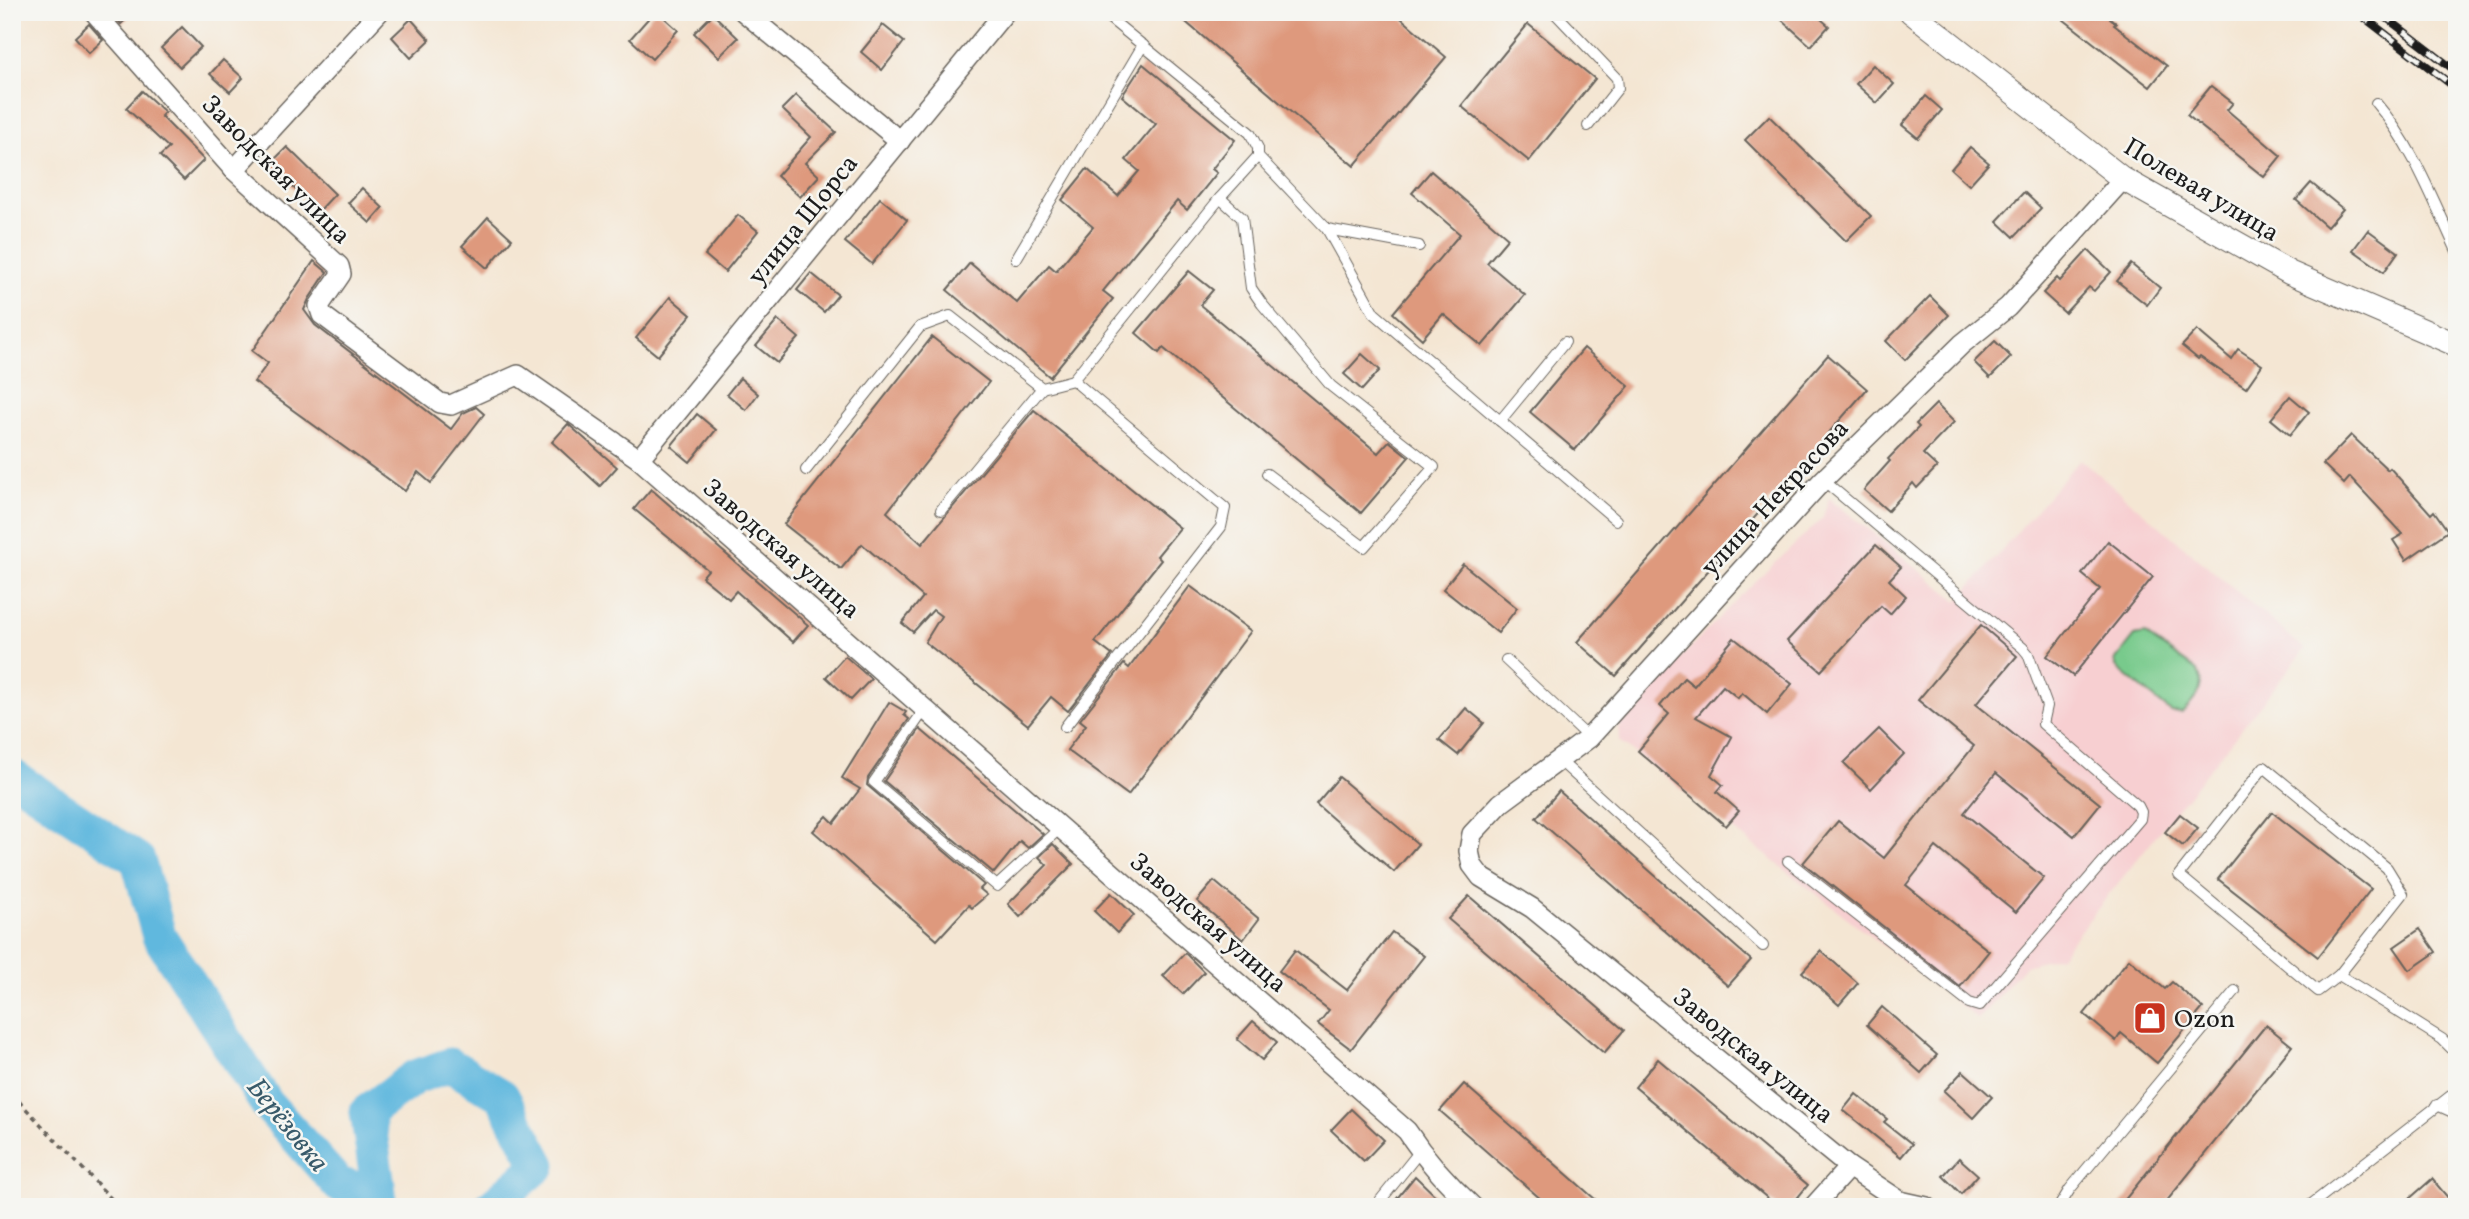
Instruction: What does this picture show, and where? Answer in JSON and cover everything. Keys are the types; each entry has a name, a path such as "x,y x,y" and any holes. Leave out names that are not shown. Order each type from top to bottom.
{"street":[{"name":"Заводская улица","path":"94,12 234,170 339,266 341,274 319,306 322,315 440,403 451,405 518,374 639,459 1407,1131 1420,1151 1473,1207"},
{"path":"234,170 379,12"},
{"path":"744,12 900,141"},
{"name":"улица Щорса","path":"639,459 1005,12"},
{"name":"Полевая улица","path":"1911,12 2123,179 2290,273 2457,345"},
{"name":"улица Некрасова","path":"1469,851 1472,834 1501,803 1589,738 1823,480 1962,344 2008,307 2123,179"},
{"name":"Заводская улица","path":"1469,851 1472,865 1481,877 1532,908 1849,1167 1900,1200 1927,1207"},
{"path":"1813,1207 1849,1167"}],"lane":[{"path":"941,510 1042,388 1073,380 1220,198 1258,156 1258,148 1250,132 1102,12"},
{"path":"1554,12 1616,78 1618,88 1588,126"},
{"path":"1016,259 1143,45"},
{"path":"2376,103 2406,142 2457,251"},
{"path":"1258,156 1328,229 1374,313 1616,520"},
{"path":"1220,198 1242,218 1251,288 1262,304 1331,386 1434,467 1364,547 1267,474"},
{"path":"1328,229 1419,246"},
{"path":"806,470 920,327 950,316 1042,388"},
{"path":"1500,421 1565,342"},
{"path":"1065,727 1220,527 1225,508 1073,380"},
{"path":"1788,861 1969,1003 1979,1006 2140,819 2141,812 2138,806 2043,724 2048,706 2028,654 2023,648 1823,480"},
{"path":"1506,660 1589,738"},
{"path":"925,709 874,782 997,886 1061,827"},
{"path":"1559,760 1763,946"},
{"path":"2264,767 2387,868 2403,894 2339,975 2318,991 2179,875 2264,767"},
{"path":"2339,975 2442,1039 2457,1054"},
{"path":"2059,1207 2070,1189 2235,991"},
{"path":"2308,1207 2457,1091"},
{"path":"2437,1105 2457,1114"},
{"path":"1375,1207 1420,1151"}],"path":[{"path":"12,1094 119,1207"}],"shaded area":[{"path":"2080,459 2305,649 2060,956 2025,966 1978,1019 1619,741 1619,722 1740,596 1823,518 1829,498 1958,601"}],"green space":[{"path":"2145,634 2197,671 2200,677 2198,694 2182,713 2171,712 2116,667 2115,661 2135,636"}],"building":[{"path":"111,12 134,12 121,24"},
{"path":"654,12 658,12 678,30 652,59 630,39"},
{"path":"1174,12 1394,12 1446,57 1354,166"},
{"path":"1773,12 1813,12 1829,26 1811,46"},
{"path":"2054,12 2103,12 2116,23 2114,25 2167,66 2150,87"},
{"path":"713,14 738,38 719,57 694,33"},
{"path":"411,19 430,40 411,58 392,37"},
{"path":"89,24 103,40 89,53 75,37"},
{"path":"1528,24 1595,79 1529,161 1461,106"},
{"path":"883,25 904,42 882,70 861,52"},
{"path":"182,27 201,47 180,67 161,48"},
{"path":"223,60 243,78 230,92 210,74"},
{"path":"1143,64 1235,140 1212,169 1217,173 1187,210 1177,201 1103,291 1113,299 1050,377 947,290 970,263 1017,303 1049,265 1056,271 1093,227 1062,200 1087,169 1118,196 1139,171 1126,160 1156,124 1122,96"},
{"path":"1873,65 1894,84 1877,103 1856,84"},
{"path":"2211,86 2233,103 2227,110 2281,156 2264,177 2187,115"},
{"path":"142,91 165,112 161,116 204,160 184,180 160,156 169,148 126,108"},
{"path":"796,95 836,132 805,163 819,176 800,197 777,176 811,137 782,109"},
{"path":"1926,96 1942,110 1918,138 1902,125"},
{"path":"1769,116 1871,216 1846,241 1745,140"},
{"path":"287,147 335,194 319,211 269,165"},
{"path":"1970,147 1989,163 1969,185 1951,169"},
{"path":"1431,171 1508,238 1487,263 1525,295 1482,346 1443,314 1422,339 1393,313 1460,234 1412,193"},
{"path":"2311,183 2343,209 2327,227 2296,200"},
{"path":"362,188 383,208 370,223 348,203"},
{"path":"2024,192 2041,208 2014,237 1997,221"},
{"path":"880,198 907,220 872,264 845,242"},
{"path":"738,215 758,231 725,272 705,255"},
{"path":"488,217 512,239 487,268 462,246"},
{"path":"2368,230 2398,252 2384,272 2353,250"},
{"path":"2088,250 2111,272 2094,291 2089,287 2065,313 2043,293 2057,278 2060,281"},
{"path":"314,261 327,272 304,310 315,325 451,429 463,413 476,407 484,414 431,483 418,472 405,491 254,382 268,363 252,351"},
{"path":"2131,264 2160,288 2147,305 2117,281"},
{"path":"1189,271 1213,290 1200,305 1378,453 1389,441 1409,457 1361,513 1163,348 1159,353 1136,333"},
{"path":"811,273 838,295 824,312 797,290"},
{"path":"1930,296 1949,315 1905,360 1886,341"},
{"path":"670,297 691,315 658,356 636,338"},
{"path":"778,320 799,338 777,363 756,346"},
{"path":"2197,330 2231,359 2238,349 2262,365 2246,388 2182,346"},
{"path":"932,337 989,382 887,512 922,544 1034,410 1180,528 1157,556 1161,560 1095,642 1112,655 1068,711 1051,697 1028,725 925,642 941,616 933,610 913,632 902,623 923,597 862,544 841,569 784,524"},
{"path":"1995,341 2011,357 1990,378 1974,362"},
{"path":"1584,348 1629,386 1575,450 1530,412"},
{"path":"1362,354 1380,370 1362,390 1344,374"},
{"path":"1828,355 1867,389 1616,676 1577,642"},
{"path":"740,378 758,394 746,410 727,394"},
{"path":"2290,396 2309,412 2290,435 2271,419"},
{"path":"1936,404 1954,422 1923,454 1937,467 1917,488 1913,483 1888,511 1864,490 1890,461 1888,459 1919,427 1916,424"},
{"path":"697,414 716,430 690,462 671,446"},
{"path":"568,424 617,467 600,486 552,442"},
{"path":"2351,435 2388,470 2390,468 2431,514 2434,511 2448,531 2406,560 2393,540 2403,534 2350,477 2344,484 2323,464"},
{"path":"651,489 808,625 793,642 736,591 729,599 702,577 708,570 634,509"},
{"path":"2108,541 2153,577 2073,676 2047,656 2100,589 2082,574"},
{"path":"1876,545 1901,567 1889,580 1906,596 1890,614 1881,606 1821,671 1787,641"},
{"path":"1463,564 1517,608 1498,633 1443,589"},
{"path":"1190,586 1251,631 1128,795 1067,750 1086,725 1080,720 1124,664 1129,668"},
{"path":"1981,625 2017,656 1976,704 2100,804 2074,836 1996,773 1964,813 2044,878 2016,912 1936,847 1906,885 1989,951 1960,987 1803,863 1838,821 1884,858 1974,746 1918,700"},
{"path":"1734,638 1792,684 1767,714 1742,693 1738,698 1723,686 1696,717 1732,737 1711,775 1723,785 1717,792 1739,811 1726,826 1638,751 1669,714 1660,706 1684,678 1694,686"},
{"path":"845,656 871,679 851,700 826,677"},
{"path":"889,702 906,712 904,715 909,719 868,778 867,785 984,885 980,889 987,895 972,908 969,905 937,940 813,831 827,816 834,823 860,789 842,778"},
{"path":"1466,708 1484,723 1458,755 1439,740"},
{"path":"920,729 1043,834 1028,848 1020,841 994,873 884,781"},
{"path":"1879,729 1904,754 1871,789 1844,763"},
{"path":"1339,777 1418,844 1394,872 1316,804"},
{"path":"1559,791 1751,960 1728,986 1536,818"},
{"path":"2272,812 2371,889 2318,957 2218,879"},
{"path":"2180,814 2198,828 2183,846 2165,832"},
{"path":"1053,844 1073,864 1020,917 1008,904 1047,865 1039,857"},
{"path":"1214,881 1259,919 1243,940 1197,901"},
{"path":"1111,893 1134,915 1117,933 1094,911"},
{"path":"1469,896 1624,1030 1604,1053 1448,919"},
{"path":"2420,929 2436,952 2410,970 2394,947"},
{"path":"1392,932 1424,956 1351,1049 1318,1024 1329,1010 1279,971 1295,950 1347,990"},
{"path":"1821,951 1858,983 1839,1005 1802,972"},
{"path":"1185,953 1204,972 1183,994 1163,976"},
{"path":"2129,959 2165,989 2172,982 2203,1008 2157,1063 2121,1033 2116,1041 2084,1014"},
{"path":"1882,1007 1937,1055 1921,1073 1867,1025"},
{"path":"1253,1021 1277,1042 1262,1060 1237,1039"},
{"path":"2266,1025 2292,1046 2162,1207 2119,1207"},
{"path":"1658,1059 1808,1185 1790,1207 1778,1207 1635,1087"},
{"path":"1963,1071 1992,1097 1973,1118 1944,1091"},
{"path":"1464,1084 1604,1207 1550,1207 1440,1111"},
{"path":"1856,1094 1887,1119 1884,1122 1912,1144 1901,1157 1843,1110"},
{"path":"1351,1109 1384,1140 1364,1161 1331,1130"},
{"path":"1959,1158 1978,1175 1961,1194 1943,1176"},
{"path":"1415,1176 1447,1207 1390,1207"},
{"path":"2432,1179 2456,1207 2400,1207"}],"waterway":[{"name":"Берёзовка","path":"12,776 138,860 159,936 267,1104 339,1185 379,1193 367,1112 415,1077 450,1065 502,1096 539,1165 491,1207"}],"railway":[{"path":"2357,12 2457,89"},
{"path":"2379,12 2457,72"}],"place":[{"name":"Ozon","path":"2150,1018"}]}
